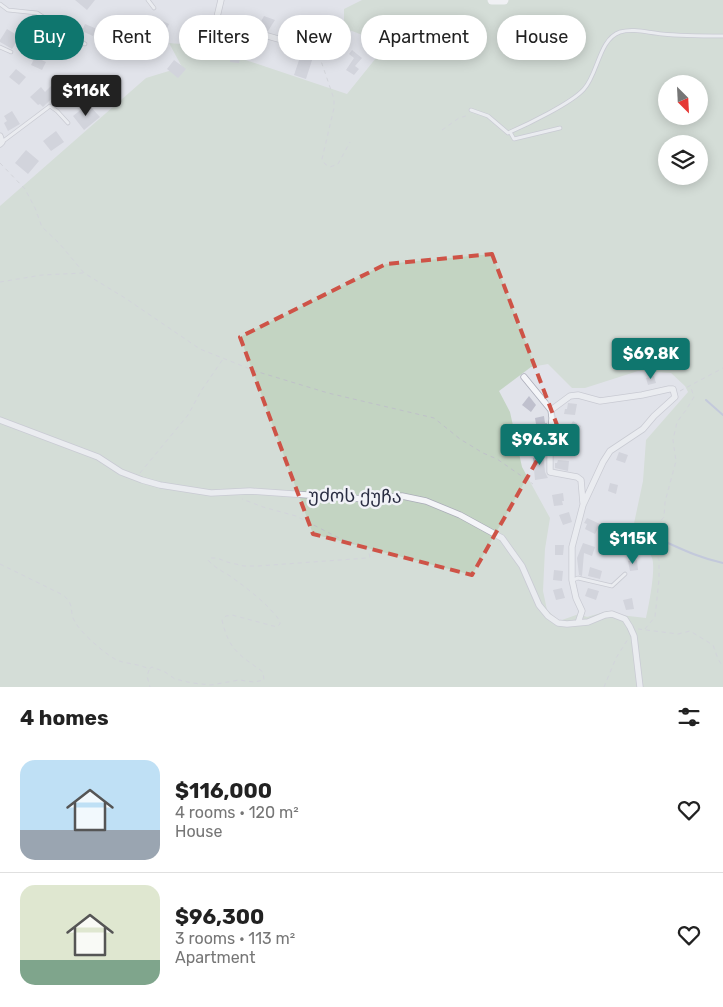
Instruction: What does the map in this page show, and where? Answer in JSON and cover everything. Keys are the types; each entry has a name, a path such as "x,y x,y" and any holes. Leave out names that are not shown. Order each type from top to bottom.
{"main road":[{"path":"492,0 504,0"}],"street":[{"path":"221,0 217,17 239,28 278,39"},
{"path":"524,378 551,410 550,472 577,477 581,480 583,504"},
{"path":"551,410 570,396 578,395 600,401 642,396 670,389 674,389 676,394 643,429 610,451 583,504 572,547 572,580 576,598 582,611 578,623"},
{"name":"უძოს ქუჩა","path":"0,420 98,457 121,472 160,485 211,493 250,491 365,499 402,496 426,501 460,515 502,538 522,566 532,591 548,616 558,623 578,623 612,614 624,619 632,629"},
{"path":"632,629 640,687"}],"lane":[{"path":"148,0 154,8"},
{"path":"0,4 8,10 37,13 85,44"},
{"path":"471,110 488,116 506,133 571,100 584,90 590,81 600,55 610,39 619,32 640,30 660,34 723,36"},
{"path":"0,47 11,52"},
{"path":"0,141 50,106 68,123"},
{"path":"510,132 514,139 560,128"},
{"path":"572,580 578,578 612,586 625,574"}],"path":[{"path":"320,60 334,99 334,108 322,159 325,164 330,167 338,164 350,142"},
{"path":"442,130 459,118 477,112"},
{"path":"0,163 25,189 42,227 59,243 84,273 125,298 200,349 255,371 328,393 434,418 460,440 497,459 533,484"},
{"path":"0,282 42,275 84,273"},
{"path":"136,478 188,415 201,391 224,358"},
{"path":"676,394 723,368"},
{"path":"645,629 655,617 660,579 659,560 648,534 664,517 664,502 676,461 673,440 677,422 694,397 690,385"},
{"path":"0,564 63,595 70,602 74,622 85,634 119,661 135,663 149,669 152,667 156,668 175,679 201,684 211,685 239,680 260,682 264,680 263,672 232,648 222,620 226,616 232,615 277,627 280,621 250,592 216,568 208,560 211,558 244,566 258,566 316,563 370,557 368,549 339,538 296,516 262,507 228,493"},
{"path":"604,687 616,658 624,648 632,629 678,634 690,631 713,645 723,667"},
{"path":"149,669 150,687"}],"highlighted area":[{"path":"492,254 557,425 472,575 313,534 240,337 386,264"}],"green space":[{"path":"362,0 723,0 723,687 0,687 0,206 146,78 182,67 169,43 179,44 179,60 246,60 347,94 374,60 487,60 487,15 361,15 361,34 351,31 351,15 344,15 344,9","holes":["548,364 572,388 585,388 638,371 671,373 685,386 688,392 646,440 643,481 632,533 646,548 653,563 652,587 646,618 620,615 608,611 587,617 579,614 559,621 547,610 543,591 545,549 550,518 522,467 510,412 499,391 531,367"]}],"building":[{"path":"75,0 95,0 87,10"},
{"path":"268,17 275,20 268,31"},
{"path":"85,24 94,28 93,36 84,32"},
{"path":"7,29 15,34 15,44 12,49 0,42"},
{"path":"352,50 361,57 355,66 359,69 354,75 346,70 354,58 351,56"},
{"path":"34,60 46,62 42,70 31,65"},
{"path":"174,60 186,69 178,78 167,69"},
{"path":"230,60 240,60 239,63 230,62"},
{"path":"299,60 312,60 306,79 294,75"},
{"path":"16,69 26,77 19,85 9,77"},
{"path":"61,76 67,84 43,107 30,97 41,87 45,92"},
{"path":"103,77 113,89 104,97 98,90 89,101 81,94 88,86 91,89"},
{"path":"88,104 100,117 84,130 73,116"},
{"path":"12,111 20,124 8,131 4,123 7,121 4,116"},
{"path":"56,131 64,142 51,151 43,141"},
{"path":"26,150 39,161 28,174 15,163"},
{"path":"654,376 656,383 648,385 646,378"},
{"path":"529,396 536,405 531,412 522,405"},
{"path":"568,403 577,404 575,415 564,414"},
{"path":"544,416 547,428 537,430 535,418"},
{"path":"573,421 581,426 575,436 565,430"},
{"path":"543,450 545,472 548,478 535,480 533,458 537,457 536,452"},
{"path":"619,452 628,455 625,463 616,460"},
{"path":"558,460 569,461 568,471 555,468 555,463"},
{"path":"610,483 618,485 616,494 608,491"},
{"path":"563,493 563,505 554,506 552,495"},
{"path":"569,512 572,522 563,525 559,515"},
{"path":"587,518 600,524 595,534 585,529 587,524 584,523"},
{"path":"583,543 595,547 592,556 584,553 582,576 579,575 577,558"},
{"path":"555,545 564,545 563,555 555,555"},
{"path":"637,560 638,570 630,571 628,561"},
{"path":"590,567 602,571 600,579 588,576"},
{"path":"554,570 563,571 562,581 553,580"},
{"path":"562,588 565,598 556,600 553,590"},
{"path":"588,588 599,591 596,600 585,596"},
{"path":"632,598 634,609 626,610 623,600"}],"waterway":[{"path":"706,400 723,415"},
{"path":"623,528 650,535 694,554 723,563"}]}
